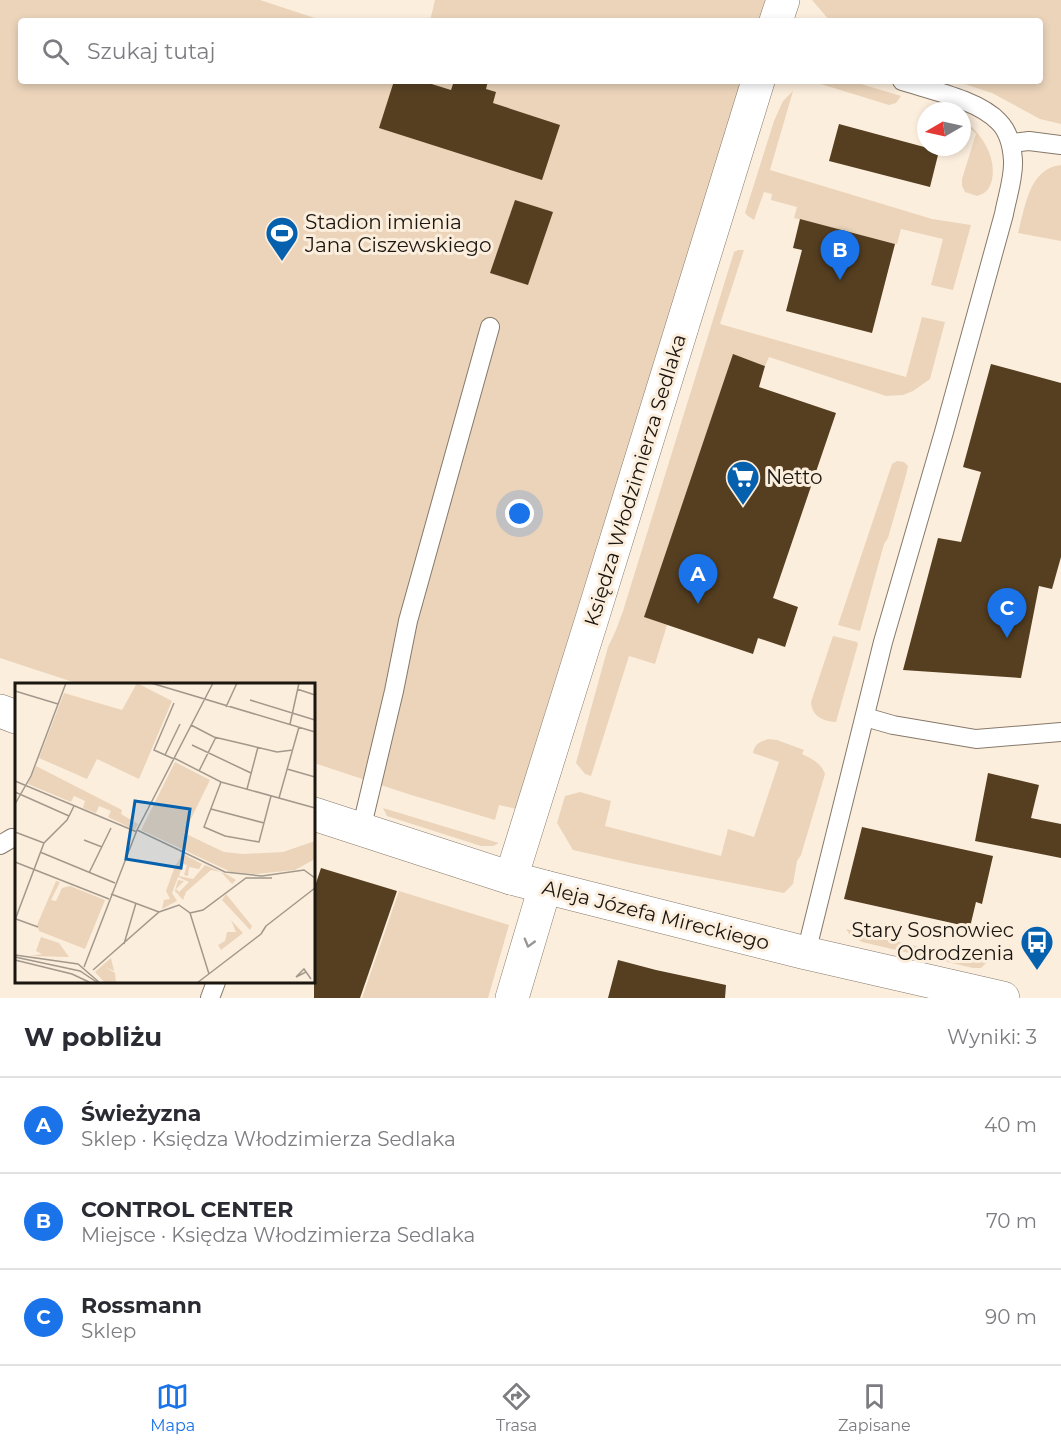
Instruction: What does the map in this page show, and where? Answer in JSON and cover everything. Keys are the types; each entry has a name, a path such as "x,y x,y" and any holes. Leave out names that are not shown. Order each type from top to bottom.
{"street":[{"path":"777,18 783,0"},
{"name":"Księdza Włodzimierza Sedlaka","path":"511,878 757,84"},
{"path":"0,711 15,717"},
{"name":"Aleja Józefa Mireckiego","path":"315,814 511,878 806,953 1003,998"},
{"path":"512,998 545,887"}],"lane":[{"path":"806,953 883,642 944,432 1012,178 1011,143 1000,122 989,113 964,101 911,84"},
{"path":"1011,143 1029,141 1061,145"},
{"path":"361,830 408,621 490,327"},
{"path":"865,717 893,725 976,739 1061,732"},
{"path":"0,845 15,838"},
{"path":"210,998 215,983"}],"shaded area":[{"name":"Stadion imienia Jana Ciszewskiego","path":"0,0 260,0 315,18 18,18 18,84 740,84 516,809 499,805 495,820 315,763 315,683 76,683 0,658"},
{"path":"435,0 766,0 761,18 431,18"},
{"path":"812,0 1061,0 1061,124 1040,119 992,93 964,84 1043,84 1043,18 827,18"},
{"path":"821,84 861,84 901,96 896,103 889,105"},
{"path":"793,91 770,170 932,219 971,225 953,290 931,285 943,239 901,229 897,244 895,244 794,218 797,207 771,200 772,194 764,192 754,220 745,213 774,121 783,101"},
{"path":"971,126 986,146 993,171 990,186 977,196 965,192 962,186 962,179 976,134"},
{"path":"1061,165 1061,241 1018,233 1026,201 1035,181 1050,168"},
{"path":"744,250 720,324 906,377 922,317 945,322 930,379 903,395 886,396 769,357 765,366 733,355 645,617 667,625 655,664 629,656 591,776 585,774 576,763 608,647 623,611 734,252"},
{"path":"897,461 904,462 908,466 860,631 838,625 892,464"},
{"path":"833,636 858,644 836,722 819,717 813,711 811,702"},
{"path":"768,739 804,750 802,754 819,764 825,774 801,855 797,861 793,884 784,893 573,850 557,823 565,796 580,792 611,801 605,826 721,856 728,829 754,837 779,762 753,753 760,742"},
{"path":"383,808 499,843 493,846 481,846 387,816"},
{"path":"399,891 509,925 488,998 362,998"},
{"path":"846,929 986,963 981,968 973,968 862,942 850,935"}],"building":[{"path":"393,84 432,84 451,90 453,84 487,84 486,89 496,92 493,103 560,125 542,180 379,128"},
{"path":"839,124 917,145 917,156 938,156 930,187 829,161"},
{"path":"515,200 553,212 528,285 490,273"},
{"path":"800,219 895,244 872,333 786,311 802,250 793,248"},
{"name":"Netto","path":"733,354 765,366 759,387 836,413 773,598 798,607 785,647 758,638 753,654 644,617"},
{"path":"991,364 1061,383 1061,557 1052,589 1039,586 1021,678 903,670 938,538 961,542 981,472 963,467"},
{"path":"988,773 1039,785 1031,818 1061,824 1061,858 975,841"},
{"path":"862,827 993,856 982,904 976,902 970,927 844,899"},
{"path":"321,868 397,891 360,998 314,998 315,886"},
{"path":"618,960 726,985 725,998 608,998"}],"place":[{"name":"Stadion imienia Jana Ciszewskiego","path":"282,262"},
{"name":"CONTROL CENTER","path":"840,280"},
{"name":"Netto","path":"743,506"},
{"name":"Świeżyzna","path":"698,604"},
{"name":"Rossmann","path":"1007,638"},
{"name":"Stary Sosnowiec Odrodzenia","path":"1037,971"}]}
